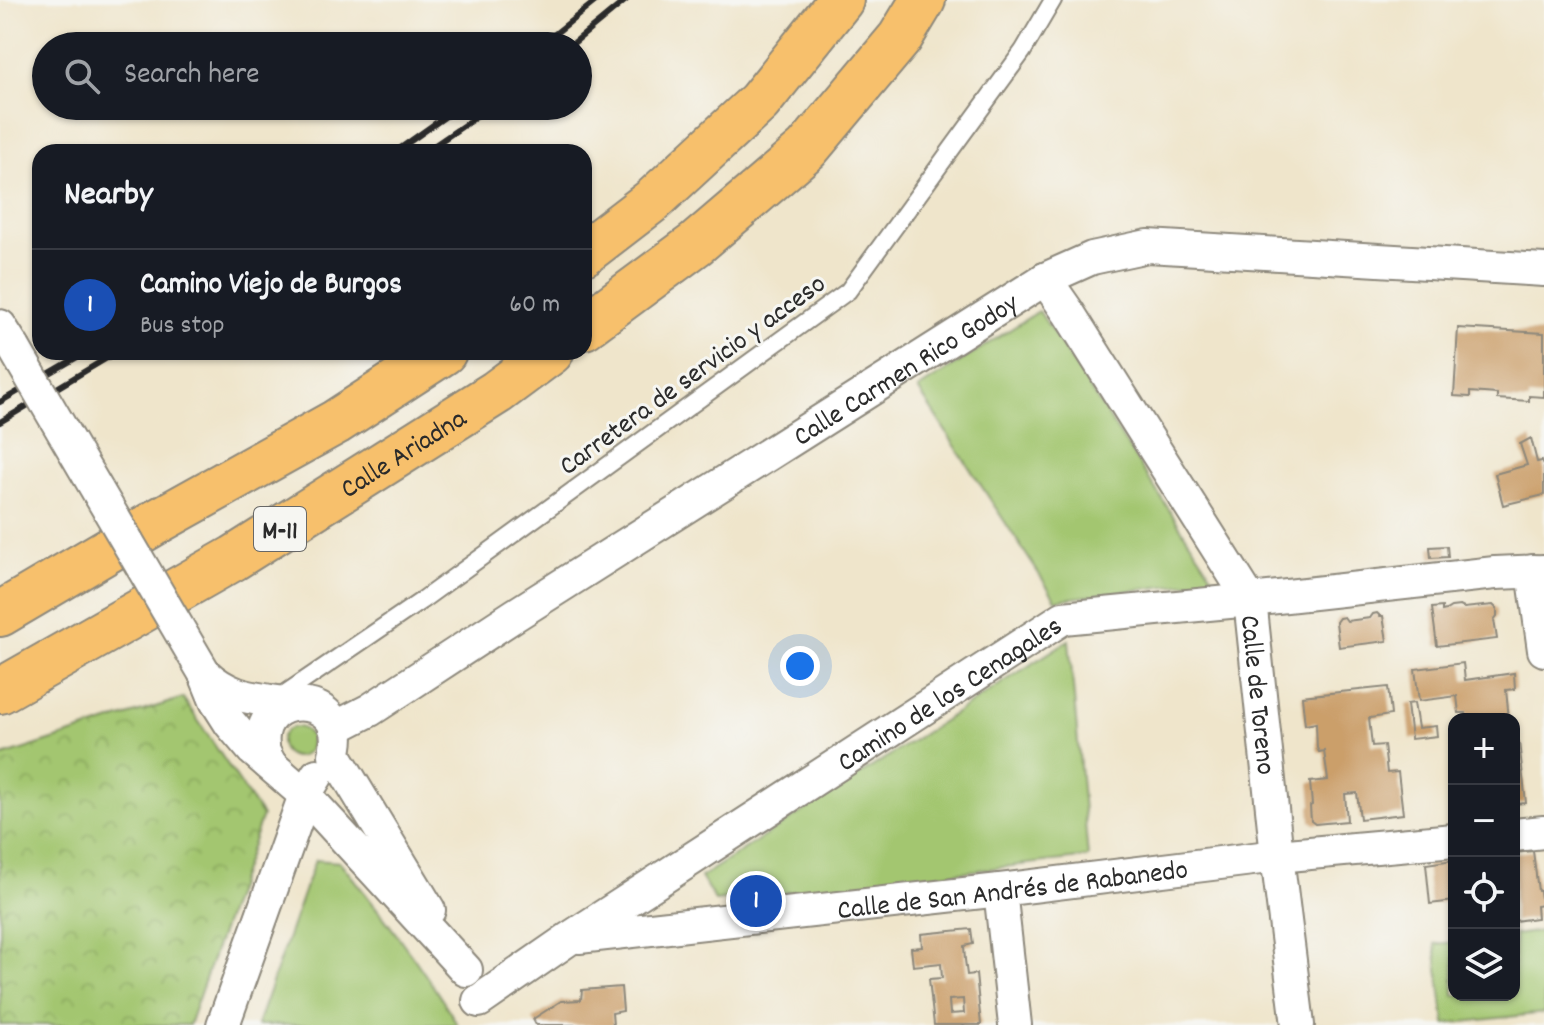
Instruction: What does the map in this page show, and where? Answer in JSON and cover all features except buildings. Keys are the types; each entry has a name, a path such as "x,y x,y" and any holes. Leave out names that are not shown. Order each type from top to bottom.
{"highway":[{"path":"592,247 653,200 759,102 841,0"},
{"path":"592,321 696,244 807,149 900,38 923,0"},
{"name":"M-11","path":"0,614 336,422 432,360"},
{"name":"Calle Ariadna","path":"0,691 234,558 497,392 540,360"}],"street":[{"name":"Calle Carmen Rico Godoy","path":"308,765 370,710 515,615 1045,279 1092,258 1148,246 1544,270"},
{"name":"Calle de Toreno","path":"1045,279 1250,600 1298,1025"},
{"path":"7,337 205,674 216,701 230,723 253,750 308,765 466,970"},
{"path":"1539,571 1544,650"},
{"name":"Camino de los Cenagales","path":"485,1013 570,938 1063,618 1539,571"},
{"path":"205,674 233,694 282,703 308,704 325,712 223,1025"},
{"path":"282,703 264,729 262,747 308,765 466,970 485,1013"},
{"path":"1520,834 1544,832"},
{"name":"Calle de San Andrés de Rabanedo","path":"570,938 1277,856 1448,841"},
{"path":"1000,890 1015,1025"}],"lane":[{"name":"Carretera de servicio y acceso","path":"282,703 848,291 1023,51 1053,0"}],"green space":[{"path":"1039,311 1215,580 1056,600 918,389"},
{"path":"1069,640 1088,857 715,901 701,877"},
{"path":"183,698 262,816 189,1025 0,1025 0,757"},
{"path":"296,727 307,731 311,742 307,753 296,757 285,753 281,742 285,731"},
{"path":"315,860 340,862 402,941 458,1025 257,1025"},
{"path":"1544,931 1544,1013 1445,1024 1435,944 1448,943 1448,1001 1520,1001 1520,934"}],"railway":[{"path":"557,32 597,0"},
{"path":"587,32 626,0"},
{"path":"406,144 440,120"},
{"path":"437,144 472,120"},
{"path":"0,402 72,360"},
{"path":"0,422 104,360"}],"place":[{"name":"Camino Viejo de Burgos","path":"756,901"}]}
